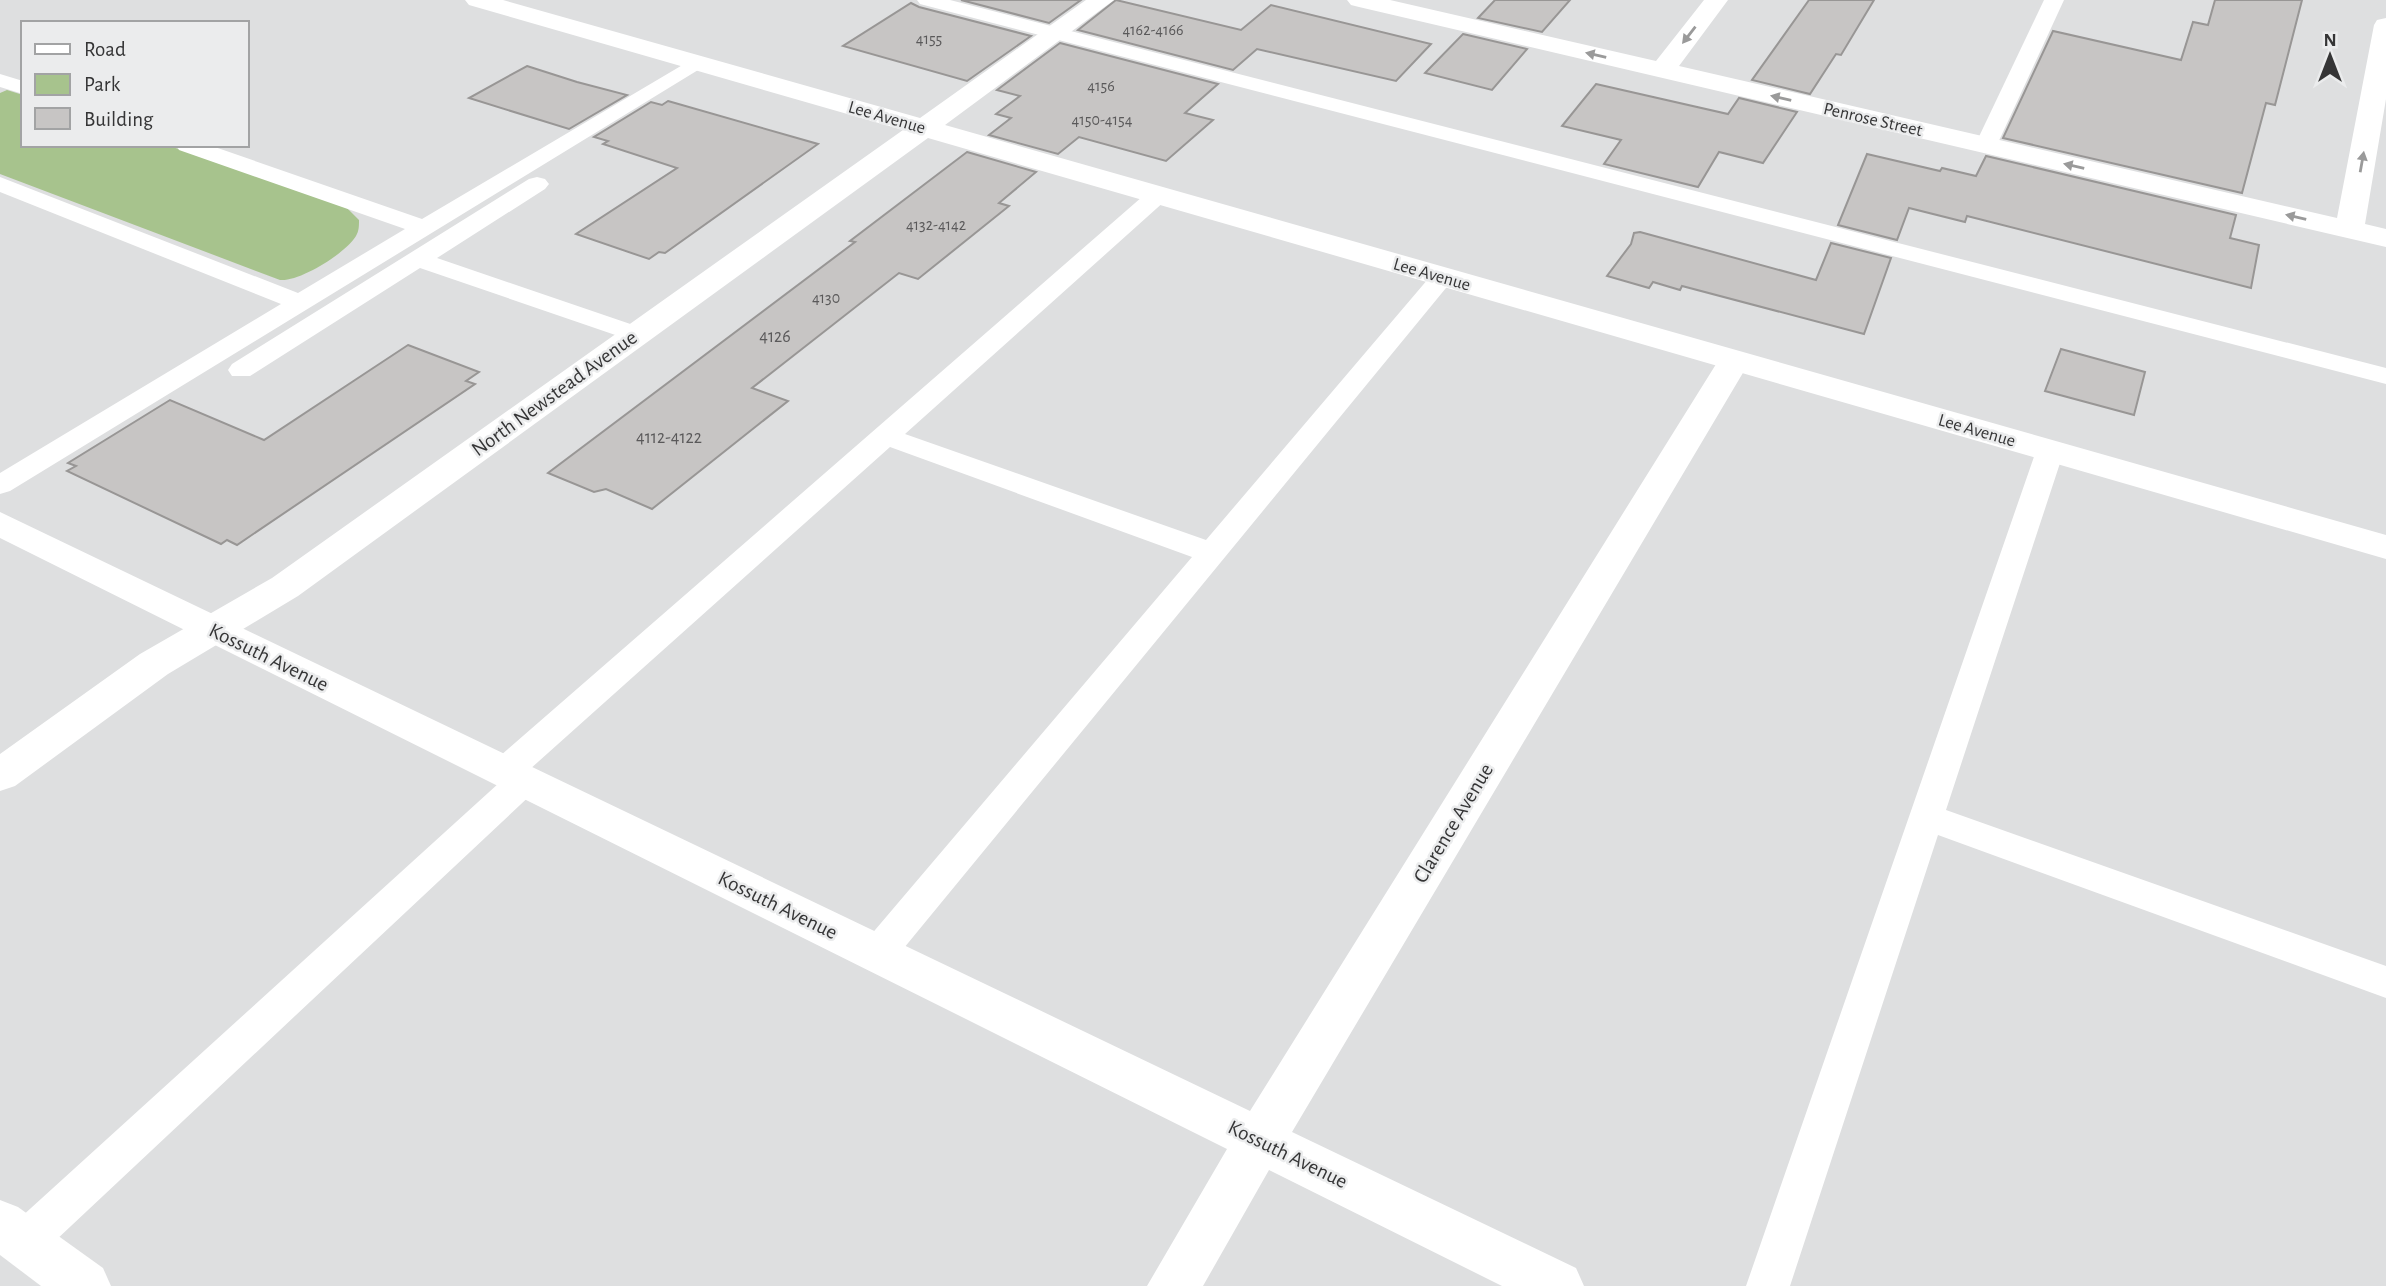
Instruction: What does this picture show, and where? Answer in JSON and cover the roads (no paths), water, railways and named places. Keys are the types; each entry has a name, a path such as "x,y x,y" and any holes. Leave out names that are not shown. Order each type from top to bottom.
{"street":[{"name":"Lee Avenue","path":"477,0 2386,547"},
{"name":"North Newstead Avenue","path":"0,775 154,664 285,587 1102,0"},
{"name":"Penrose Street","path":"1359,0 2386,238"},
{"path":"1662,71 1716,0"},
{"path":"2350,229 2386,25"},
{"name":"Clarence Avenue","path":"1174,1286 1259,1140 1734,361"},
{"name":"Kossuth Avenue","path":"0,524 1557,1286"},
{"path":"12,1233 84,1286"}],"lane":[{"path":"927,0 2386,376"},
{"path":"1986,145 2054,0"},
{"path":"0,485 696,63"},
{"path":"193,147 424,228"},
{"path":"241,370 570,163"},
{"path":"0,184 301,303"},
{"path":"12,1233 885,436 1158,195"},
{"path":"419,260 636,334"},
{"path":"877,954 1443,277"},
{"path":"885,436 1212,553"},
{"path":"1768,1286 2050,451"},
{"path":"1927,817 2386,982"}]}
